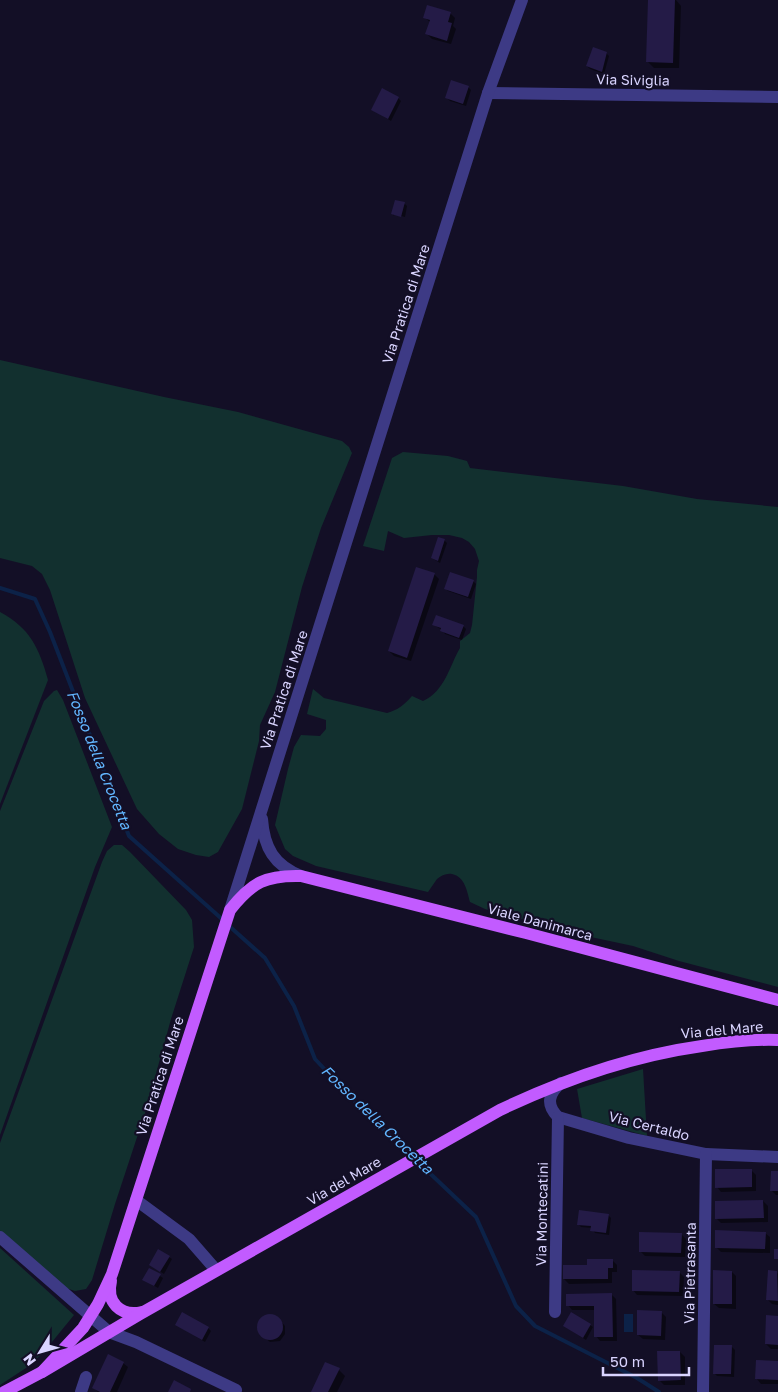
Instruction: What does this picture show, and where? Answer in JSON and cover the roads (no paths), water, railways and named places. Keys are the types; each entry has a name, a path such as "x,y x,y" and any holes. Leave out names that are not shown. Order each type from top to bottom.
{"main road":[{"name":"Viale Danimarca","path":"230,910 240,896 252,886 264,880 280,876 301,876 776,1001"},
{"name":"Via Pratica di Mare","path":"42,1372 67,1347 90,1317 112,1274 230,910"},
{"name":"Via del Mare","path":"4,1392 500,1110 563,1082 626,1060 667,1051 729,1042 777,1039"},
{"path":"112,1274 110,1295 117,1307 128,1313 144,1311"}],"street":[{"name":"Via Pratica di Mare","path":"230,910 488,93 522,0"},
{"name":"Via Siviglia","path":"488,93 778,98"},
{"name":"Viale Danimarca","path":"261,812 263,835 270,852 289,871 301,876"},
{"path":"558,1117 549,1101 552,1092 563,1082"},
{"name":"Via Certaldo","path":"558,1117 629,1138 706,1154 778,1157"},
{"name":"Via Montecatini","path":"555,1312 558,1117"},
{"name":"Via Pietrasanta","path":"703,1392 706,1154"},
{"path":"136,1200 189,1240 216,1270"},
{"path":"0,1237 109,1332 136,1342 236,1390 235,1392"},
{"path":"80,1392 86,1377"}],"water":[{"path":"624,1314 633,1314 633,1332 624,1332"}],"waterway":[{"name":"Fosso della Crocetta","path":"0,588 35,599 50,632 129,836 223,920"},
{"name":"Fosso della Crocetta","path":"228,925 265,958 294,1006 315,1059 361,1108 476,1217 516,1306 535,1326 637,1378 659,1392"}]}
